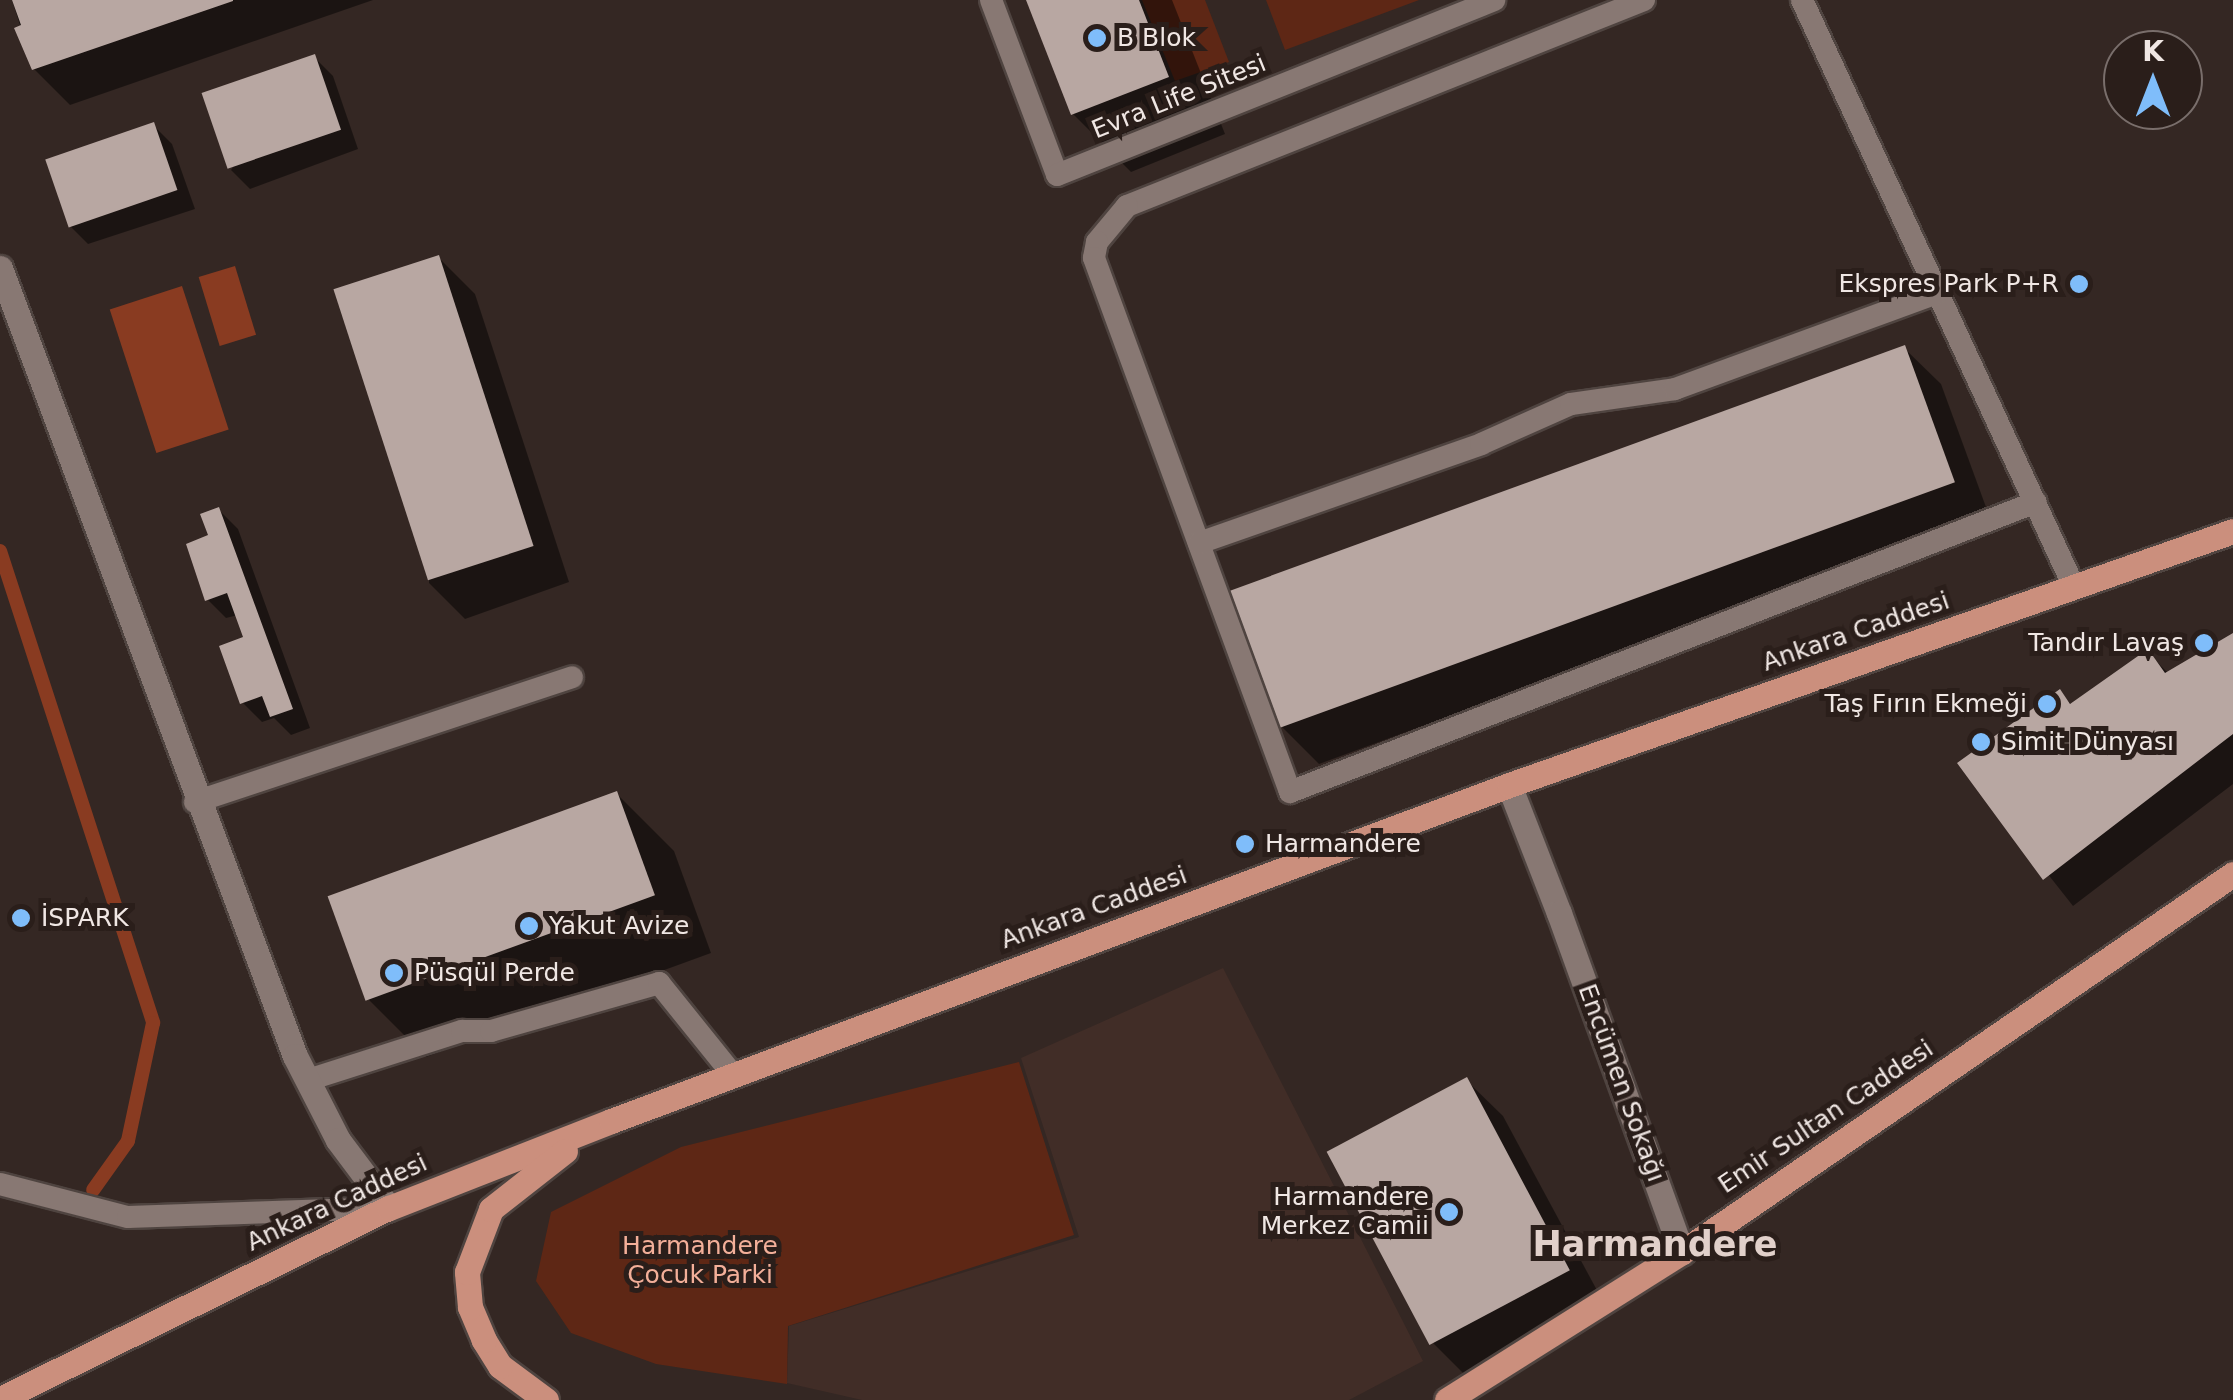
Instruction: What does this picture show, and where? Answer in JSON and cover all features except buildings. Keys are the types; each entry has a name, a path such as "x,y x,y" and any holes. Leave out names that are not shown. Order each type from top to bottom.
{"main road":[{"name":"Ankara Caddesi","path":"0,1400 389,1208 612,1121 1509,785 2233,531"},
{"name":"Emir Sultan Caddesi","path":"1447,1400 1682,1252 2233,874"},
{"path":"546,1400 500,1366 470,1308 467,1272 491,1208 516,1183 612,1121"}],"street":[{"path":"0,268 196,802 308,1080 338,1140 389,1208"},
{"name":"Encümen Sokağı","path":"1509,785 1682,1252"}],"lane":[{"name":"Evra Life Sitesi","path":"991,0 1058,175 1494,0"},
{"path":"1644,0 1126,206 1103,228 1094,258 1290,792 2036,502"},
{"path":"1802,0 2074,587"},
{"path":"1198,543 1481,444 1572,404 1675,389 1935,294"},
{"path":"196,802 572,678"},
{"path":"308,1080 462,1031 491,1031 659,983 733,1075"},
{"path":"0,1184 128,1217 389,1208"}],"shaded area":[{"path":"235,266 256,335 220,346 199,277"},
{"path":"182,286 229,430 156,453 110,309"},
{"path":"1223,968 1423,1361 1349,1400 862,1400 787,1383 789,1326 1079,1237 1021,1058"}],"green space":[{"path":"1142,0 1205,0 1229,62 1175,81"},
{"path":"1266,0 1419,0 1285,50"},
{"name":"Harmandere Çocuk Parki","path":"1019,1062 1074,1235 788,1326 787,1384 656,1364 571,1333 536,1281 551,1212 681,1147"}],"waterway":[{"path":"0,551 153,1023 128,1141 93,1190"}],"place":[{"name":"B Blok","path":"1097,38"},
{"name":"Ekspres Park P+R","path":"2079,284"},
{"name":"Tandır Lavaş","path":"2204,643"},
{"name":"Taş Fırın Ekmeği","path":"2047,704"},
{"name":"Simit Dünyası","path":"1981,742"},
{"name":"Harmandere","path":"1245,844"},
{"name":"İSPARK","path":"21,918"},
{"name":"Yakut Avize","path":"529,926"},
{"name":"Püsqül Perde","path":"394,973"},
{"name":"Harmandere Merkez Camii","path":"1449,1212"}],"district":[{"name":"Harmandere","path":"1655,1244"}]}
